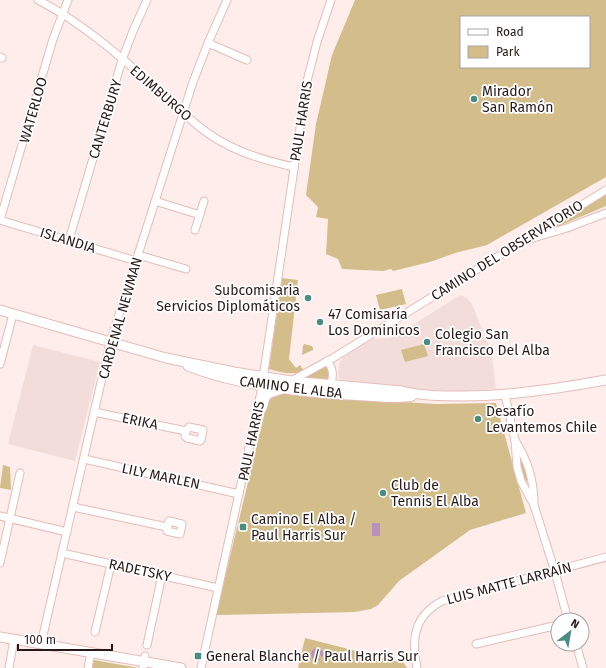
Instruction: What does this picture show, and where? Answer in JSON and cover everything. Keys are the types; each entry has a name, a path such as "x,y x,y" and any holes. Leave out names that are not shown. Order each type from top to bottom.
{"main road":[{"name":"CAMINO EL ALBA","path":"0,310 166,358 203,372 232,380 263,381 287,385 312,392 407,397 419,395 506,395 535,392 606,380"},
{"name":"CAMINO EL ALBA","path":"287,385 330,385 402,391 419,395"},
{"path":"256,414 262,410 266,396 287,385"},
{"path":"0,637 181,668"}],"street":[{"name":"EDIMBURGO","path":"38,0 62,13 93,35 206,132 235,150 259,159 294,167"},
{"name":"WATERLOO","path":"0,220 51,46 68,0"},
{"name":"CANTERBURY","path":"69,240 122,60 147,0"},
{"name":"CARDENAL NEWMAN","path":"41,644 110,343 193,82 227,0"},
{"name":"PAUL HARRIS","path":"201,668 263,381 307,81 317,42 331,0"},
{"path":"208,43 247,60"},
{"name":"CAMINO DEL OBSERVATORIO","path":"287,385 606,190"},
{"path":"155,201 200,215"},
{"path":"195,230 204,201"},
{"path":"522,241 567,228 606,213"},
{"name":"ISLANDIA","path":"0,220 137,258 186,269"},
{"path":"0,364 13,314"},
{"path":"312,392 317,389 328,388 330,385 333,372 327,361"},
{"path":"506,395 515,440 517,467 521,481 534,505 566,612"},
{"name":"ERIKA","path":"94,412 186,431"},
{"path":"515,440 523,452 530,471 534,491 534,505"},
{"name":"LILY MARLEN","path":"84,459 239,494"},
{"path":"0,563 20,473"},
{"path":"73,507 168,527"},
{"path":"0,516 67,532"},
{"name":"RADETSKY","path":"62,553 218,588"},
{"name":"LUIS MATTE LARRAÍN","path":"418,668 414,650 416,631 424,615 442,601 555,572 606,557"},
{"path":"95,632 111,564"},
{"path":"148,645 162,575"},
{"path":"476,644 550,628"},
{"path":"9,668 14,639"},
{"path":"88,668 91,652"},
{"path":"578,652 583,668"}],"shaded area":[{"name":"Colegio San Francisco Del Alba","path":"460,295 466,297 472,304 489,346 496,389 460,391 410,389 405,386 342,380 338,377 339,364 343,357 373,339 389,338 397,335"},
{"path":"33,345 100,362 75,461 8,444"},
{"path":"372,523 380,523 380,536 372,536"},
{"path":"315,648 320,649 324,655 322,657 319,653 315,654 321,660 314,660 312,657 311,652"}],"green space":[{"path":"355,0 606,0 606,177 487,245 393,271 391,269 383,271 342,269 338,259 326,254 328,219 316,217 318,207 306,195 316,124 332,55"},
{"path":"606,194 606,206 545,232"},
{"path":"282,278 298,280 289,359 296,368 300,365 304,371 296,373 269,369"},
{"path":"402,289 406,304 380,310 376,295"},
{"path":"304,344 312,346 313,350 302,355 303,346"},
{"path":"424,344 428,356 405,362 401,350"},
{"path":"326,365 331,371 327,382 303,378"},
{"name":"Club de Tennis El Alba","path":"270,391 354,399 435,404 496,403 526,513 470,530 399,581 378,605 371,609 355,612 216,615"},
{"path":"521,457 526,468 528,480 526,481 520,469 519,458"},
{"path":"3,465 10,467 11,490 0,488"},
{"path":"305,638 404,663 407,668 298,668"},
{"path":"94,660 139,668 92,668"}],"place":[{"name":"Mirador San Ramón","path":"474,99"},
{"name":"Subcomisaria Servicios Diplomáticos","path":"308,298"},
{"name":"47 Comisaría Los Dominicos","path":"320,322"},
{"name":"Colegio San Francisco Del Alba","path":"427,342"},
{"name":"Desafío Levantemos Chile","path":"478,419"},
{"name":"Club de Tennis El Alba","path":"383,493"},
{"name":"Camino El Alba / Paul Harris Sur","path":"243,527"},
{"name":"General Blanche / Paul Harris Sur","path":"198,656"}]}
